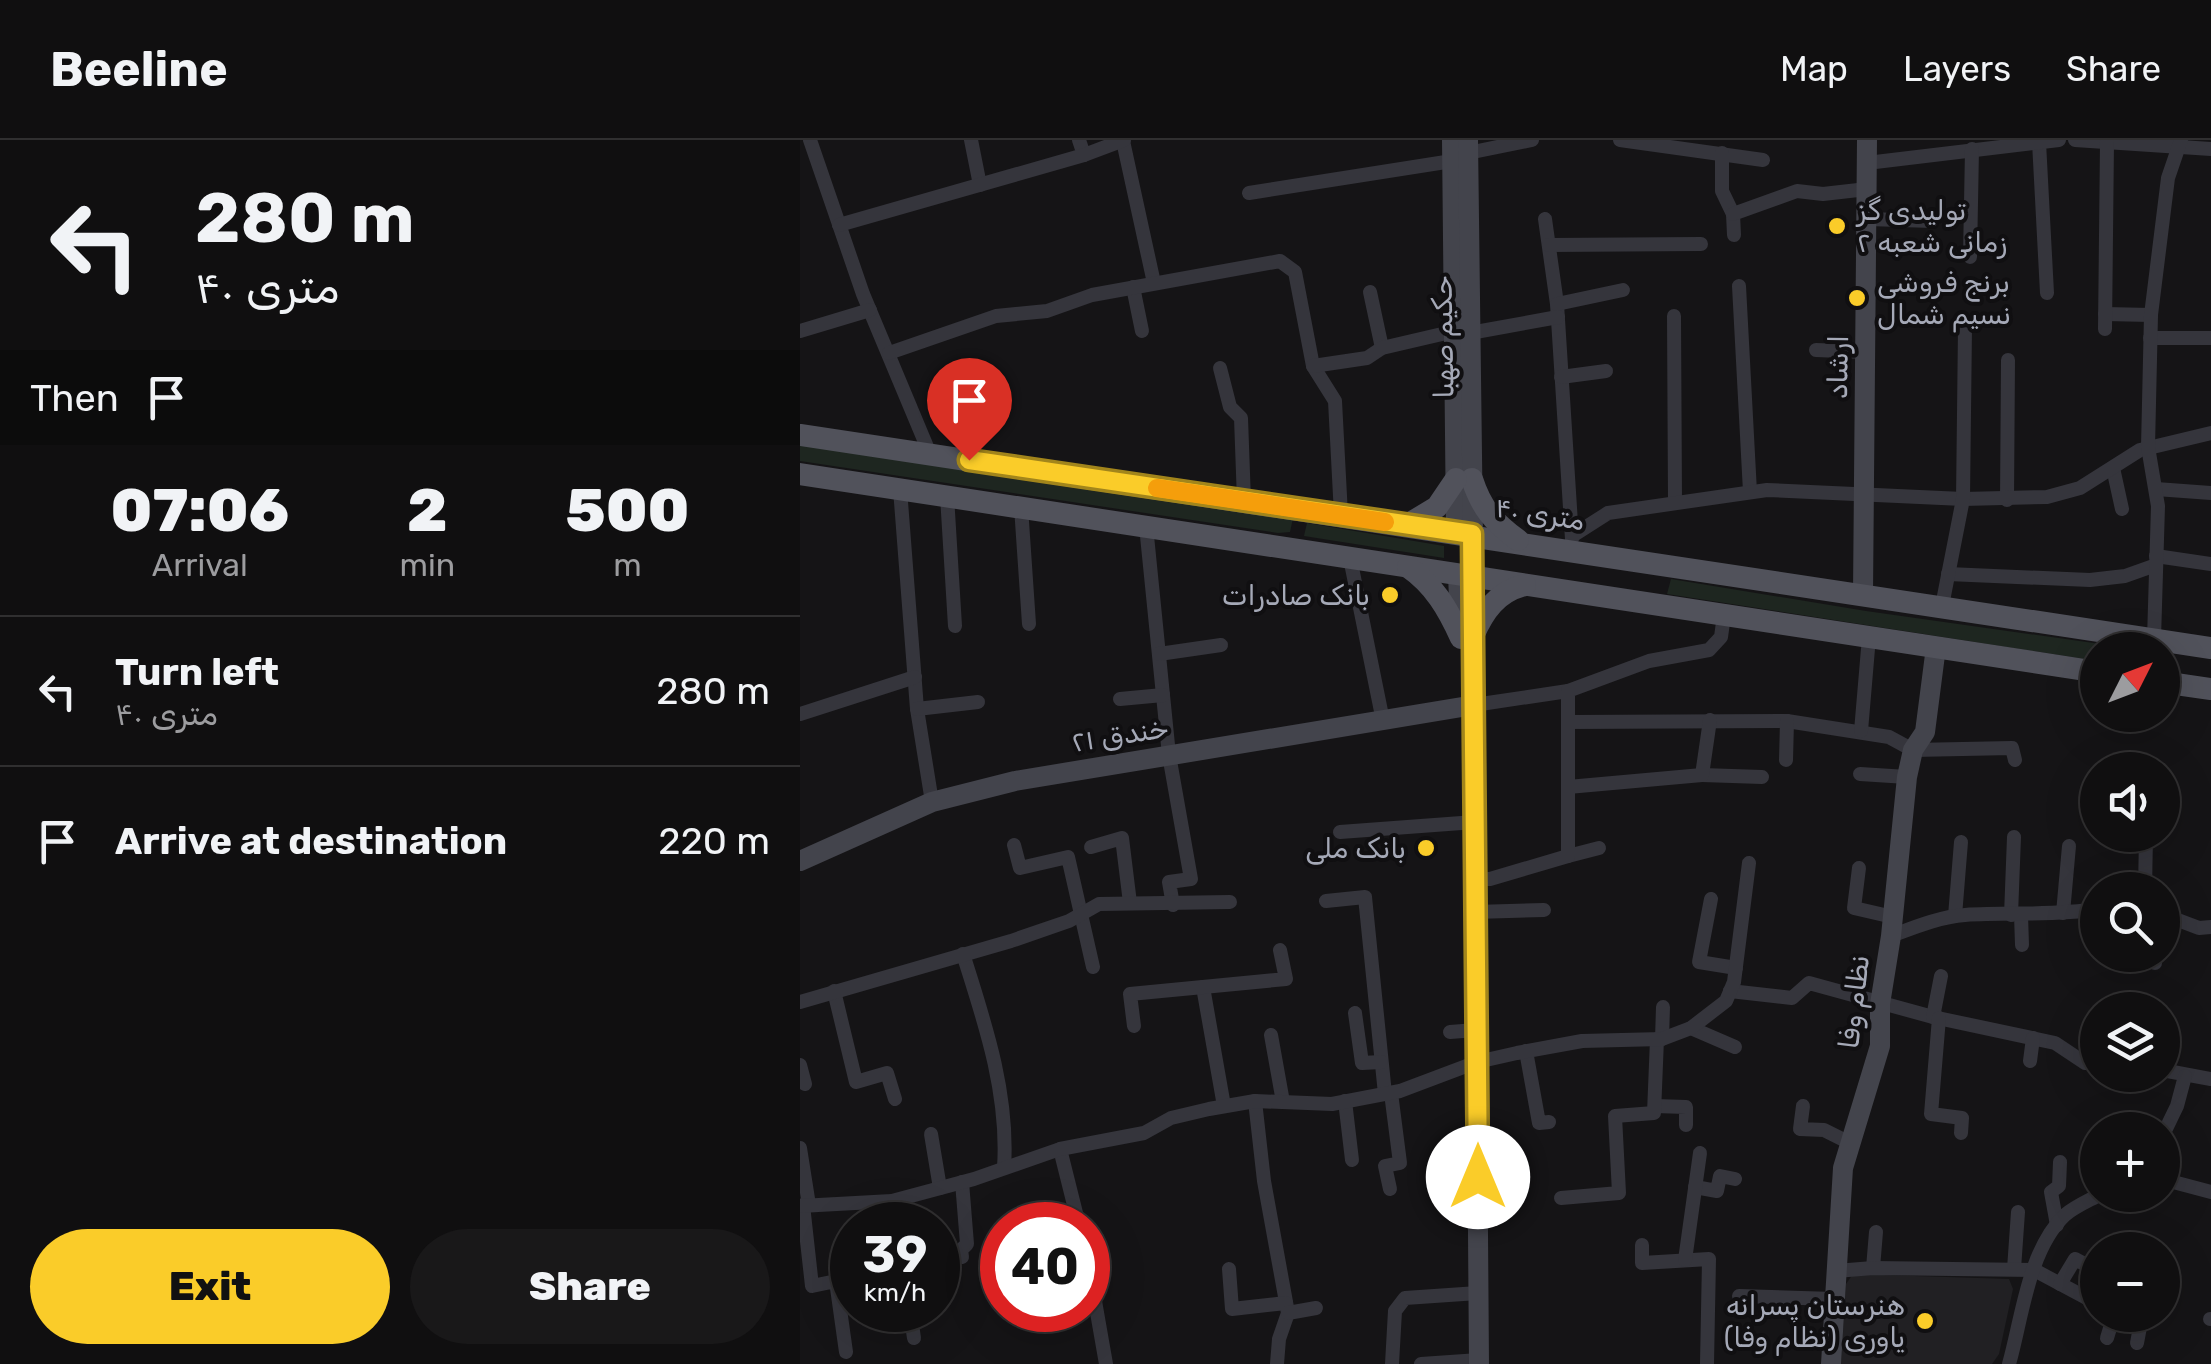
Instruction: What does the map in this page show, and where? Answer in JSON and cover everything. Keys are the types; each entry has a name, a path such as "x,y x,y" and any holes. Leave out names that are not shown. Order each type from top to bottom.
{"main road":[{"name":"۴۰ متری","path":"800,435 1520,542 1573,543 1668,564 2109,632"},
{"path":"800,474 2080,669"},
{"path":"1407,525 1437,507 1464,479 1491,518 1520,542"},
{"path":"1282,547 1295,538 1298,528 1298,517 1286,507"},
{"path":"1464,533 1465,575"},
{"path":"1661,605 1648,584 1668,564"},
{"path":"1408,566 1425,579 1467,637 1496,600 1511,588 1526,584"},
{"name":"۴۰ متری","path":"2180,643 2211,648"},
{"path":"2180,685 2211,689"}],"street":[{"path":"810,140 870,310 930,454"},
{"path":"971,140 980,185"},
{"path":"839,225 980,185 1082,148 1123,140 1154,283"},
{"path":"1249,193 1460,148 1532,140"},
{"path":"1620,140 1696,144 1764,160"},
{"name":"ارشاد","path":"1863,594 1868,140"},
{"path":"1867,163 1938,147 1972,149 2059,140"},
{"path":"2074,140 2179,143 2211,149"},
{"path":"2039,142 2047,293"},
{"path":"2107,142 2105,321 2151,315"},
{"path":"2154,632 2156,488 2148,447 2151,315 2168,178 2179,143"},
{"name":"حکیم صهبا","path":"1460,148 1464,533"},
{"path":"1970,257 1972,149"},
{"path":"1722,153 1722,192 1733,214 1734,235"},
{"path":"1733,214 1797,191 1823,194 1867,190"},
{"path":"1546,218 1558,311 1573,543"},
{"path":"1867,219 1933,222"},
{"path":"1549,245 1701,244"},
{"path":"890,352 996,316 1048,311 1092,295 1280,261 1295,272 1313,366 1335,401 1341,515"},
{"path":"1739,286 1750,492"},
{"path":"1133,287 1142,330"},
{"path":"1313,366 1366,358 1382,348 1558,311 1623,290"},
{"path":"1370,292 1382,348"},
{"path":"800,331 870,310"},
{"path":"1674,316 1675,501"},
{"path":"1942,606 1963,499 1965,328"},
{"path":"2150,338 2211,338"},
{"path":"1816,350 1865,352"},
{"path":"2008,360 2008,500"},
{"path":"1220,368 1230,407 1241,418 1244,501"},
{"path":"1561,377 1606,372"},
{"path":"1573,543 1608,514 1750,492 2047,498 2080,488 2148,447 2211,433"},
{"path":"2113,468 2122,509"},
{"path":"2156,488 2211,493"},
{"path":"900,489 918,709 932,802"},
{"path":"947,496 955,626"},
{"path":"1021,508 1029,624"},
{"path":"1146,526 1170,755 1191,878 1169,882 1173,905"},
{"path":"1350,558 1383,722"},
{"path":"1948,574 2090,580 2125,576 2156,560 2211,564"},
{"path":"1420,1364 1479,1362 1475,822 1465,575"},
{"path":"1468,706 1568,691 1649,662 1709,650 1721,638 1724,615"},
{"path":"1861,731 1869,637"},
{"path":"1159,654 1221,645"},
{"name":"نظام وفا","path":"1831,1364 1842,1168 1880,1046 1880,1004 1907,777 1913,750 1924,732 1936,647"},
{"path":"800,714 915,676"},
{"path":"1568,691 1568,856"},
{"path":"1120,699 1163,695"},
{"path":"918,709 978,702"},
{"name":"۲۱ خندق","path":"800,860 932,802 1015,781 1468,706"},
{"path":"1702,775 1710,720"},
{"path":"1568,722 1787,720 1861,731 1889,738 1913,750 2012,748 2014,760"},
{"path":"1786,760 1787,720"},
{"path":"1860,774 1907,777"},
{"path":"1568,787 1702,775 1762,777"},
{"path":"1340,832 1475,822"},
{"path":"1091,847 1122,838 1130,903"},
{"path":"2014,838 2016,915 2022,945"},
{"path":"1955,916 1961,842"},
{"path":"1014,846 1020,868 1068,857 1093,968"},
{"path":"2064,914 2068,846"},
{"path":"1475,879 1490,879 1599,848"},
{"path":"804,1206 892,1200 962,1182 1060,1149 1144,1133 1171,1118 1224,1106 1255,1101 1345,1101 1388,1094 1476,1062 1526,1051 1582,1041 1659,1039 1691,1028 1726,1001 1730,991 1749,863"},
{"path":"1859,868 1854,908 1892,926 1955,916 2080,912"},
{"path":"1326,901 1364,897 1381,1062 1400,1163 1385,1166 1390,1189"},
{"path":"1711,900 1700,962 1736,968"},
{"path":"800,1002 1049,929 1099,904 1230,902"},
{"path":"1476,912 1544,910"},
{"path":"2180,921 2211,928"},
{"path":"1134,1026 1130,994 1286,979 1280,950"},
{"path":"963,954 997,1072 1006,1138 1004,1168"},
{"path":"1941,976 1931,1114 1962,1118 1961,1133"},
{"path":"1730,991 1792,998 1809,983 1936,1018 2055,1043 2080,1060"},
{"path":"1203,987 1224,1106"},
{"path":"834,991 856,1082 887,1073 894,1099"},
{"path":"1561,1198 1619,1194 1615,1116 1654,1113 1663,1007"},
{"path":"1356,1014 1362,1063 1381,1062"},
{"path":"1691,1028 1736,1047"},
{"path":"1450,1032 1476,1030"},
{"path":"1271,1035 1283,1102"},
{"path":"2030,1061 2032,1038"},
{"path":"1526,1051 1539,1124 1549,1122"},
{"path":"800,1065 805,1084"},
{"path":"2180,1075 2211,1079"},
{"path":"2174,1112 2185,1076"},
{"path":"1255,1101 1264,1180 1287,1308 1277,1364"},
{"path":"1345,1101 1352,1160"},
{"path":"1655,1106 1686,1106 1686,1125"},
{"path":"1802,1106 1800,1128 1824,1130 1850,1143"},
{"path":"931,1134 940,1188"},
{"path":"800,1148 812,1286 836,1281 846,1352"},
{"path":"1060,1149 1073,1202"},
{"path":"1685,1260 1700,1153"},
{"path":"2057,1225 2051,1192 2060,1186 2060,1162"},
{"path":"1694,1187 1717,1191 1720,1176 1735,1179"},
{"path":"962,1182 967,1244 961,1250 962,1257"},
{"path":"2180,1183 2211,1191"},
{"path":"2008,1364 2023,1296 2034,1270 2057,1225 2080,1206"},
{"path":"2014,1269 2018,1212"},
{"path":"1874,1268 1876,1232"},
{"path":"1642,1244 1642,1262 1709,1259 1707,1364"},
{"path":"2060,1284 2075,1259 2080,1262"},
{"path":"1229,1269 1232,1309 1316,1308"},
{"path":"1836,1271 2034,1270 2080,1295"},
{"path":"1392,1364 1395,1311 1404,1298 1478,1292"},
{"path":"1739,1296 1834,1299"},
{"path":"913,1332 914,1338"},
{"path":"1099,1332 1106,1364"},
{"path":"2107,1338 2112,1332"},
{"path":"2137,1344 2139,1332"}],"shaded area":[{"path":"800,442 1293,518 1290,532 1278,533 800,461"},
{"path":"1307,523 1444,546 1444,558 1304,536"},
{"path":"1671,579 2080,641 2080,658 1667,594"},
{"name":"هنرستان پسرانه یاوری (نظام وفا)","path":"1853,1274 2009,1279 2013,1289 1999,1354 1992,1364 1841,1364 1846,1284"}],"slow traffic":[{"path":"1157,488 1385,522"}],"place":[{"name":"تولیدی گز زمانی شعبه ۲","path":"1837,226"},
{"name":"برنج فروشی نسیم شمال","path":"1857,298"},
{"name":"بانک صادرات","path":"1390,595"},
{"name":"بانک ملی","path":"1426,848"},
{"name":"هنرستان پسرانه یاوری (نظام وفا)","path":"1925,1321"}],"route":[{"path":"969,460 1472,534 1478,1177"}]}
